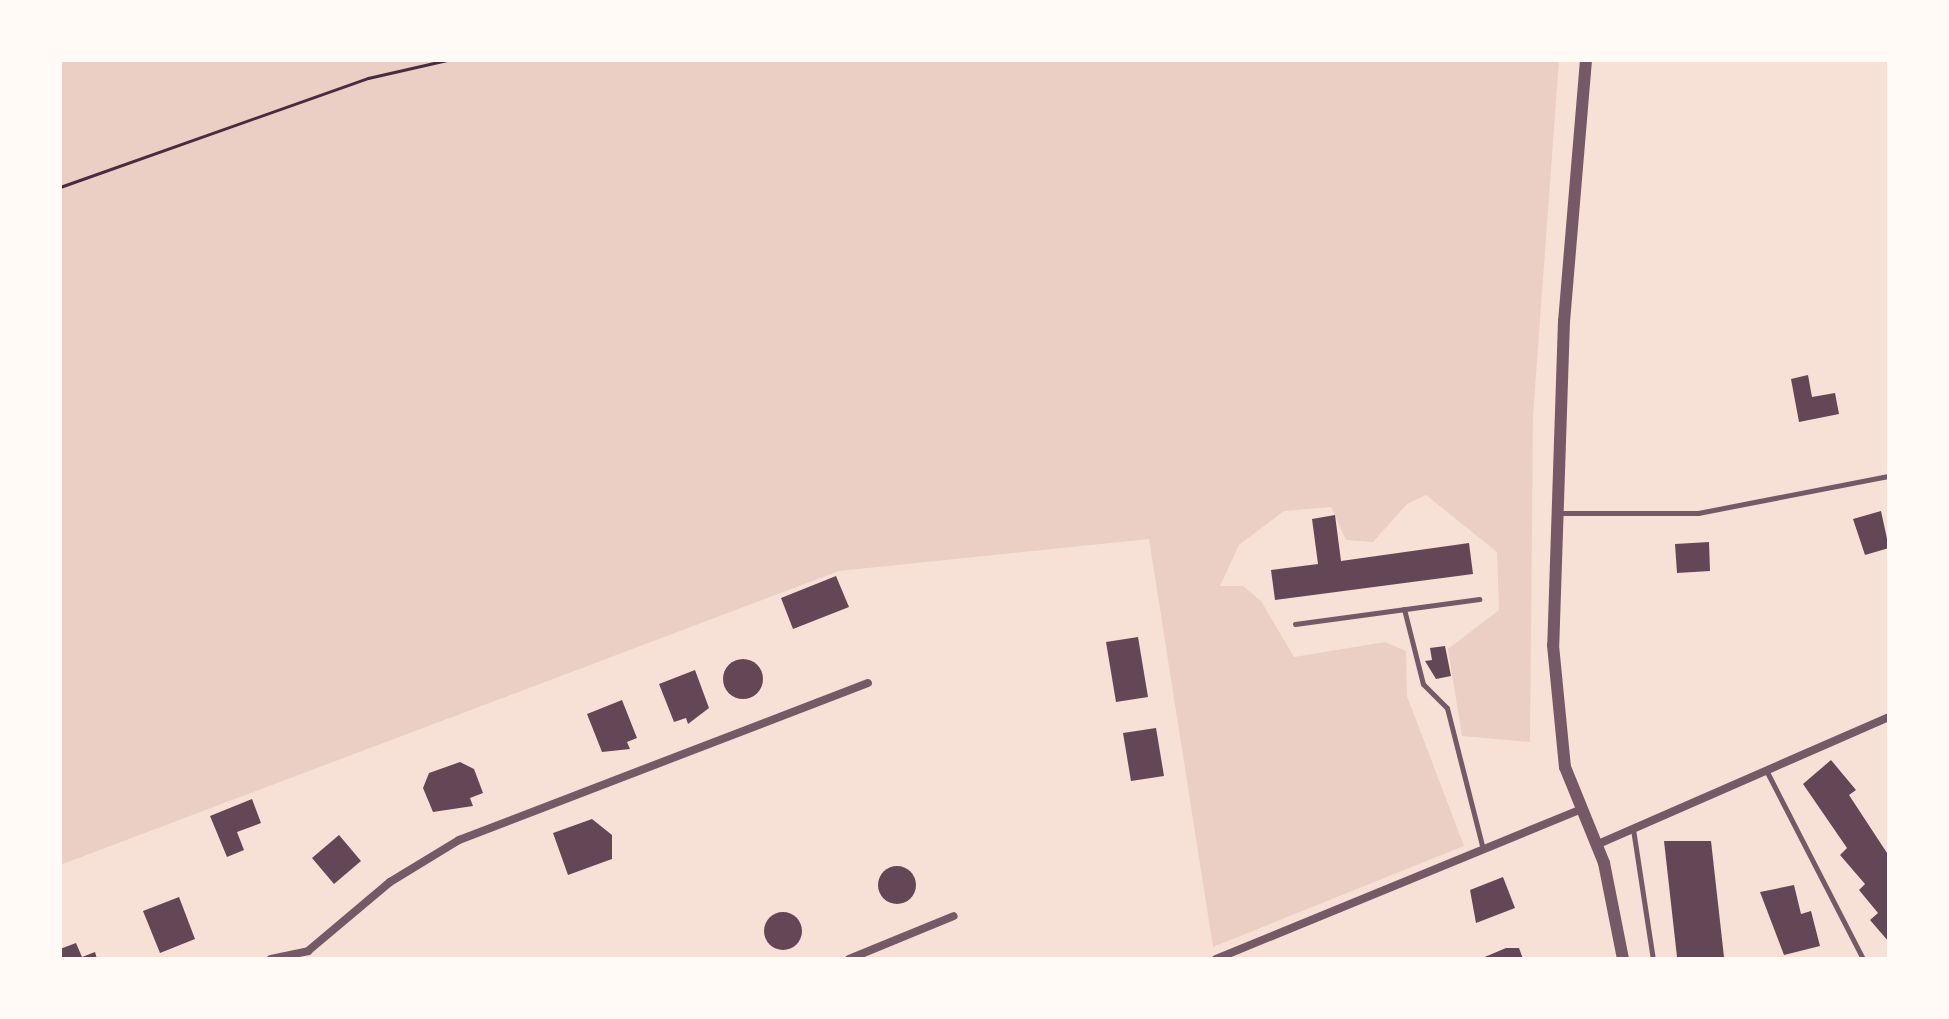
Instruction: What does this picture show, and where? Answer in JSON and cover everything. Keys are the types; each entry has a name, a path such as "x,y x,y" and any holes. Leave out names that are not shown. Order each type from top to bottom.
{"street":[{"path":"1586,60 1553,513 1556,714 1580,810 1596,845 1623,959"},
{"path":"271,959 309,955 390,882 459,840 868,683"},
{"path":"1596,845 1889,717"},
{"path":"1216,959 1580,810"},
{"path":"849,959 954,916"}],"lane":[{"path":"1553,513 1698,513 1889,476"},
{"path":"1295,624 1479,599"},
{"path":"1404,609 1423,684 1447,708 1483,850"},
{"path":"1766,770 1863,959"},
{"path":"1633,828 1653,959"}],"path":[{"path":"60,187 368,78 445,60"}],"shaded area":[{"path":"60,60 1559,60 1533,416 1530,742 1462,736 1448,649 1499,610 1497,552 1426,495 1407,504 1373,542 1346,540 1331,507 1284,511 1239,545 1220,586 1243,586 1261,601 1294,657 1385,642 1406,651 1407,696 1464,846 1213,947 1149,539 839,571 60,865"}],"building":[{"path":"1808,375 1812,397 1835,393 1839,414 1799,422 1791,379"},
{"path":"1881,511 1889,548 1865,555 1853,519"},
{"path":"1335,515 1341,561 1469,543 1473,574 1275,600 1271,570 1318,564 1312,519"},
{"path":"1709,542 1710,571 1677,573 1675,544"},
{"path":"836,576 849,607 793,629 781,598"},
{"path":"1138,637 1148,697 1116,702 1106,642"},
{"path":"1445,646 1451,676 1436,679 1425,661 1432,660 1430,648"},
{"path":"743,659 757,665 763,679 757,693 743,699 729,693 723,679 729,665"},
{"path":"695,670 709,708 688,724 686,718 674,722 659,684"},
{"path":"622,700 637,738 627,742 630,749 602,752 587,714"},
{"path":"1156,728 1164,776 1131,781 1123,733"},
{"path":"1831,760 1856,790 1849,795 1889,856 1889,942 1870,920 1878,913 1859,890 1865,884 1840,855 1847,848 1803,784"},
{"path":"460,762 474,769 483,793 470,798 473,806 433,812 423,788 429,773"},
{"path":"252,799 261,823 237,832 244,850 227,857 210,816"},
{"path":"592,819 612,835 612,859 568,875 553,833"},
{"path":"339,835 361,861 334,884 312,858"},
{"path":"1664,841 1711,841 1724,957 1677,957"},
{"path":"897,866 910,872 916,885 910,898 897,904 884,898 878,885 884,872"},
{"path":"1503,877 1515,908 1476,923 1470,890"},
{"path":"1794,885 1801,914 1811,911 1820,946 1784,955 1760,892"},
{"path":"179,897 195,939 160,953 143,911"},
{"path":"783,912 796,918 802,931 796,944 783,950 770,944 764,931 770,918"},
{"path":"76,943 82,957 95,952 97,959 60,959 60,949"},
{"path":"1506,948 1519,948 1523,959 1480,959"}]}
